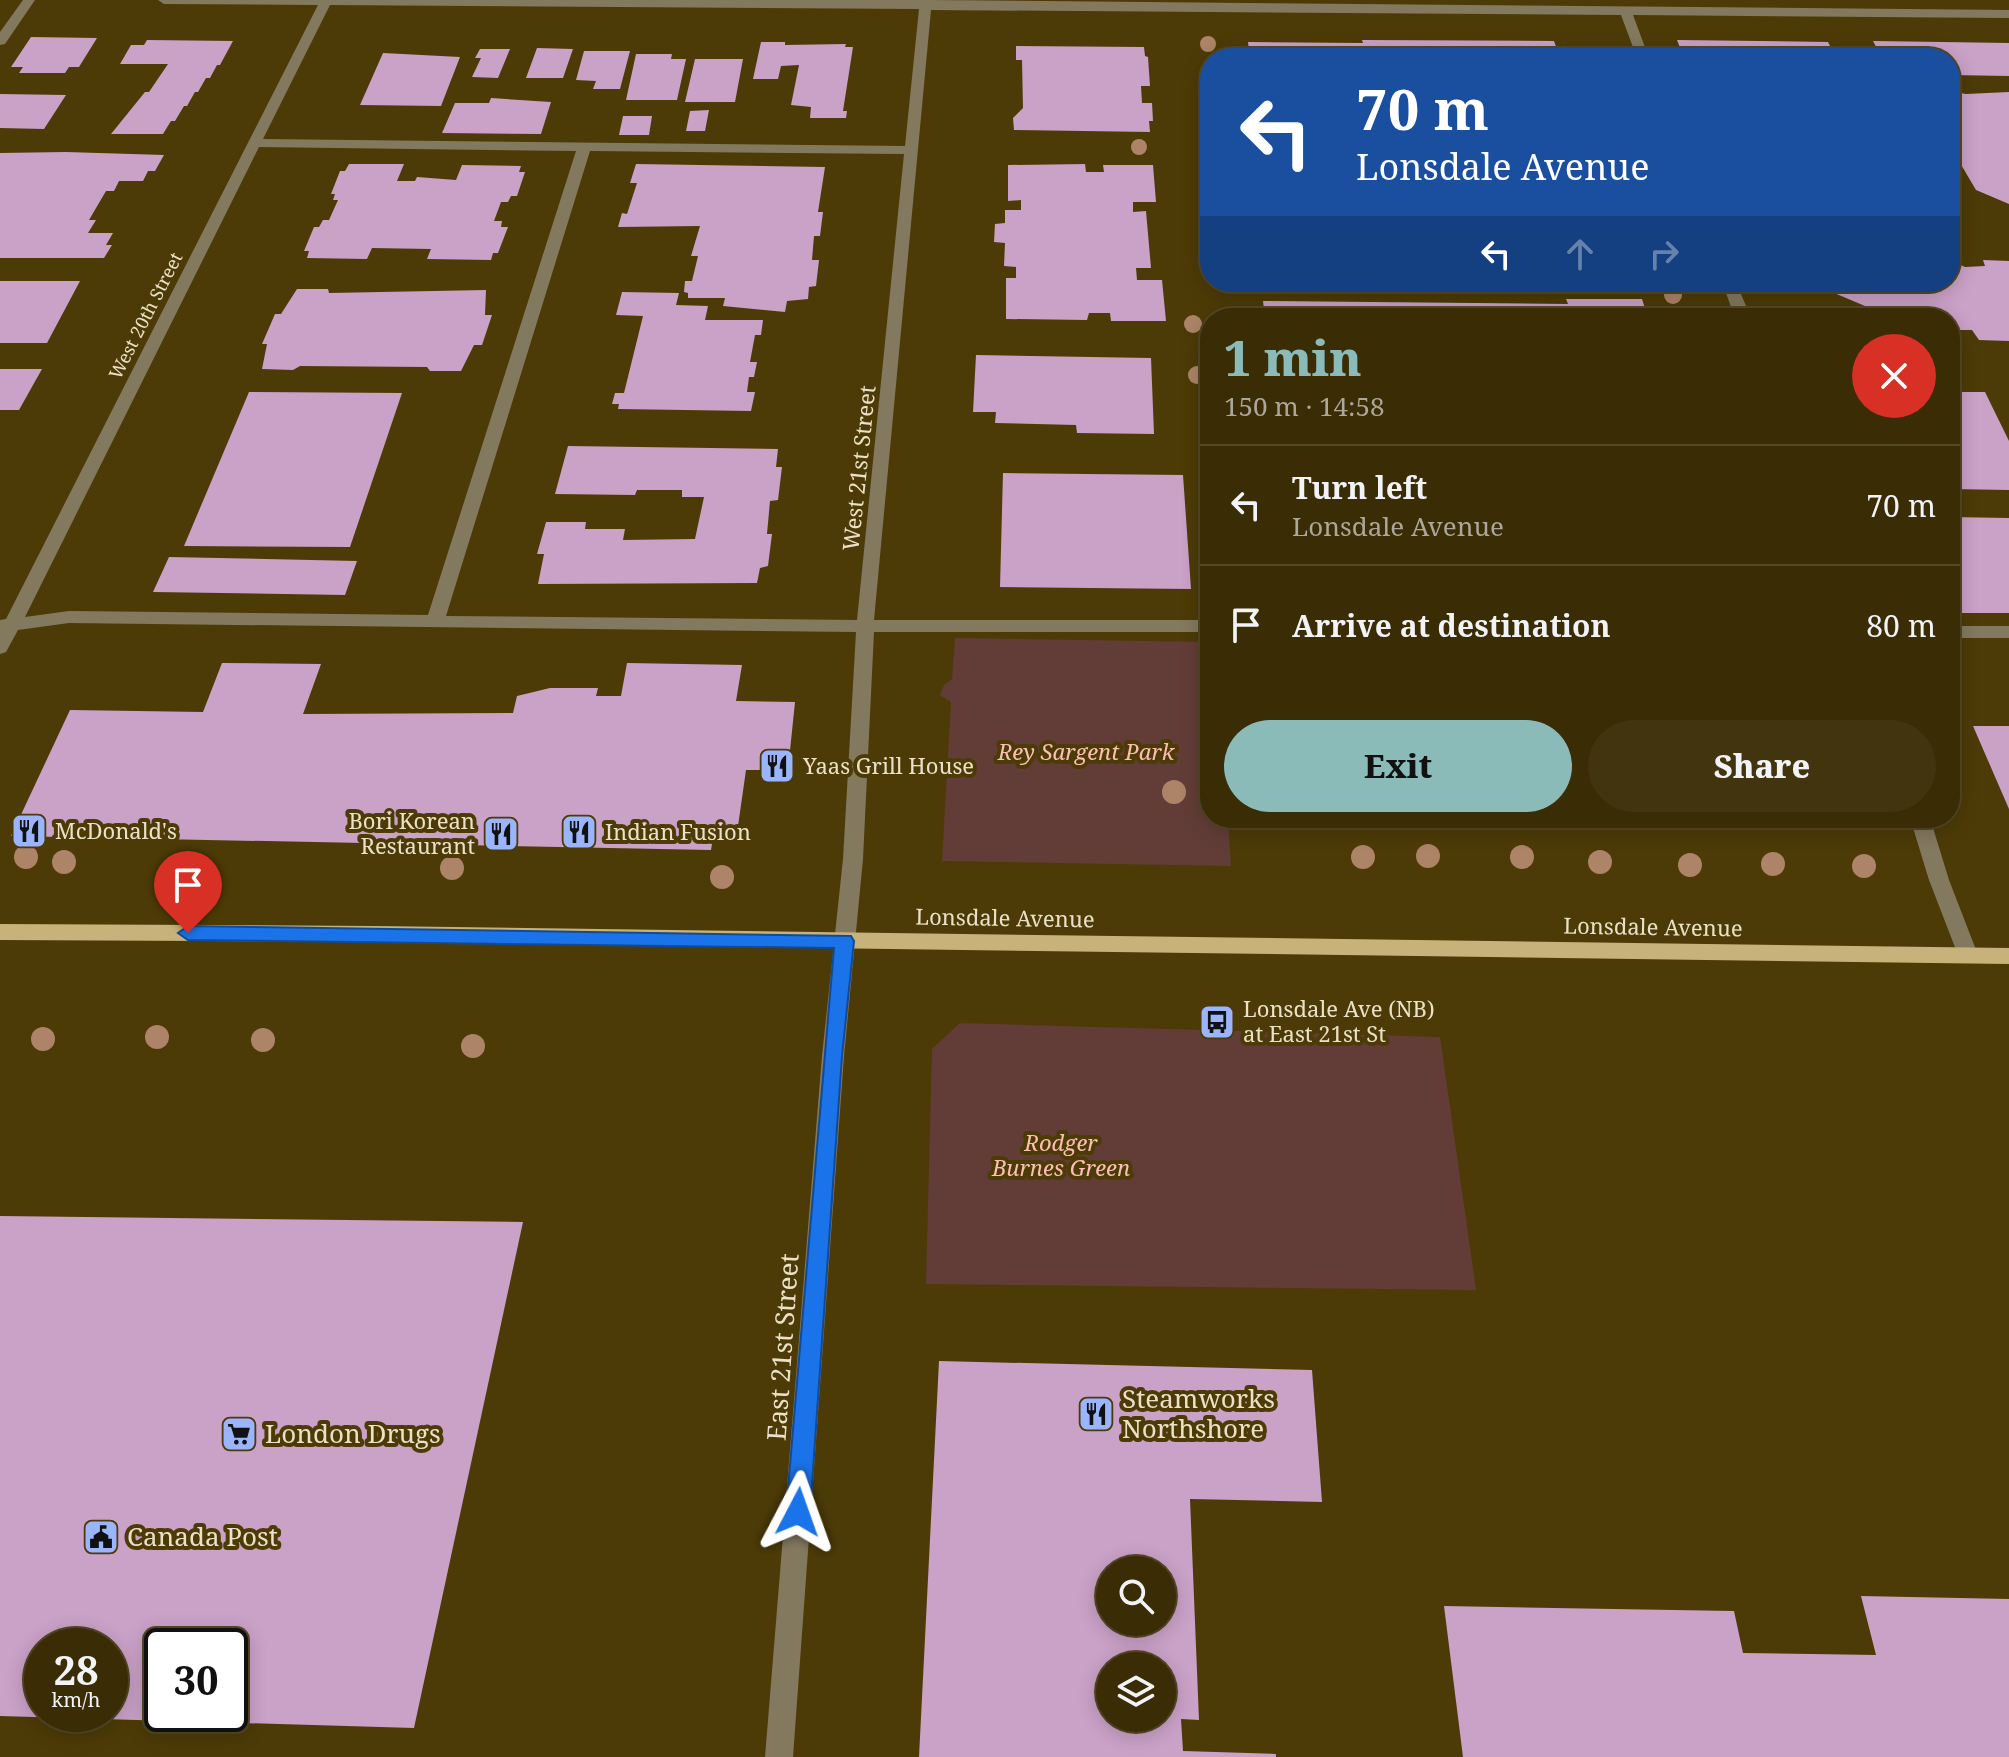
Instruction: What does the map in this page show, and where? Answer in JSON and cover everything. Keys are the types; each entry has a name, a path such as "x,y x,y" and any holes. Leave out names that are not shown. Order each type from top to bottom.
{"main road":[{"name":"Lonsdale Avenue","path":"0,932 2009,956"}],"street":[{"path":"0,41 29,0"},
{"path":"164,0 926,3 2009,14"},
{"name":"West 20th Street","path":"0,648 6,625 257,143 326,1"},
{"name":"West 21st Street","path":"844,941 854,849 865,626 926,3"},
{"path":"1625,10 1639,48"},
{"path":"257,143 913,150"},
{"path":"435,622 584,147"},
{"path":"6,625 69,617 865,626 1200,626"},
{"path":"1960,632 2009,632"},
{"path":"1923,828 1968,955"},
{"name":"East 21st Street","path":"779,1757 844,941"}],"green space":[{"name":"Rey Sargent Park","path":"955,638 1200,642 1200,828 1229,828 1231,866 942,861 951,702 940,695 944,685 952,679"},
{"name":"Rodger Burnes Green","path":"960,1023 1440,1037 1476,1290 926,1284 932,1049"}],"building":[{"path":"31,37 97,38 79,67 69,67 65,73 19,73 23,67 11,67"},
{"path":"147,40 233,41 220,65 210,78 206,78 163,134 111,134 145,92 149,92 168,64 120,64 131,45 144,45"},
{"path":"1362,40 1554,41 1556,48 1249,48 1248,42 1363,43"},
{"path":"1677,40 1828,42 1831,48 1680,48"},
{"path":"1873,41 2009,43 2009,76 1960,75 1960,48 1877,48"},
{"path":"761,42 785,42 785,45 846,44 845,47 853,47 843,111 847,111 846,118 810,118 811,107 791,105 799,65 781,66 778,79 753,79"},
{"path":"1016,46 1144,47 1145,56 1148,57 1150,86 1141,86 1142,103 1152,103 1150,132 1014,130 1013,118 1023,108 1022,60 1016,60"},
{"path":"537,48 573,49 563,78 526,78"},
{"path":"480,49 510,49 498,78 472,77 481,58 475,58"},
{"path":"584,51 630,51 620,89 593,89 596,81 576,80"},
{"path":"383,53 460,57 441,106 360,105"},
{"path":"636,54 672,54 671,59 686,59 677,100 626,100"},
{"path":"695,59 743,59 735,102 685,102"},
{"path":"2009,92 2009,204 1976,190 1960,163 1960,93"},
{"path":"0,94 66,95 44,129 0,128"},
{"path":"491,98 551,102 541,134 442,133 455,103 489,103"},
{"path":"709,110 705,131 686,131 690,111"},
{"path":"623,116 652,116 649,135 619,135"},
{"path":"0,153 164,155 155,171 148,171 143,181 119,181 114,191 106,191 89,220 96,220 88,233 113,233 106,245 112,245 104,258 0,258"},
{"path":"349,164 404,164 397,181 415,181 417,177 456,180 462,165 521,166 519,172 525,172 517,196 511,196 508,202 501,202 494,221 502,221 501,227 508,227 498,253 493,253 491,260 427,259 431,249 372,248 367,259 307,258 309,251 304,251 314,227 319,227 323,220 329,220 338,200 333,200 335,194 331,194 340,171 345,171"},
{"path":"636,164 825,167 818,212 823,212 820,236 814,236 812,260 819,260 816,286 809,287 808,299 787,301 785,312 723,306 725,298 688,298 688,293 684,292 685,281 692,281 698,256 691,256 700,226 618,227 622,213 627,214 637,183 630,183"},
{"path":"1085,164 1086,172 1104,172 1103,165 1153,165 1156,202 1133,202 1133,212 1146,211 1151,268 1136,268 1137,280 1162,280 1166,321 1111,321 1110,313 1089,313 1087,320 1006,319 1006,278 1016,278 1016,267 1004,266 1005,243 994,242 995,224 1005,223 1005,210 1021,210 1021,200 1008,201 1008,165"},
{"path":"1983,260 2009,261 2009,341 1979,340 1972,330 1960,330 1960,308 1865,306 1832,292 1960,292 1960,265 1985,266"},
{"path":"0,281 80,281 47,343 0,343"},
{"path":"297,289 328,289 329,293 486,290 485,315 492,315 482,345 474,345 461,371 430,371 427,367 300,366 293,370 262,369 267,344 262,344 275,314 281,314"},
{"path":"622,292 679,293 676,305 708,306 705,320 763,320 761,335 755,335 750,362 757,362 754,377 749,377 747,392 755,392 751,411 618,409 619,404 612,404 615,393 624,393 643,316 616,315"},
{"path":"1566,299 1642,299 1645,308 1264,308 1263,301 1568,304"},
{"path":"976,355 1151,358 1154,434 1077,433 1076,425 995,423 996,412 973,412"},
{"path":"0,369 42,369 19,410 0,410"},
{"path":"249,392 402,393 350,547 184,546"},
{"path":"1960,392 1985,392 2009,441 2009,490 1960,489"},
{"path":"568,446 778,449 776,467 782,467 778,500 770,501 767,534 772,534 768,566 760,568 757,583 538,584 544,554 537,554 546,522 586,522 585,529 625,529 623,540 695,539 704,497 682,497 682,490 637,490 635,495 555,494"},
{"path":"1003,473 1183,475 1191,589 1000,587"},
{"path":"1960,517 2009,518 2009,613 1960,613"},
{"path":"169,557 357,561 345,595 153,592"},
{"path":"222,663 321,664 303,714 513,713 517,696 550,688 598,688 596,696 621,696 627,663 742,665 736,701 795,702 788,770 746,770 738,826 715,826 711,850 11,836 70,710 203,712"},
{"path":"1973,726 2009,726 2009,809"},
{"name":"London Drugs","path":"0,1216 523,1222 414,1728 248,1723 248,1628 144,1628 144,1720 128,1720 128,1628 24,1628 24,1717 0,1716"},
{"path":"939,1361 1312,1370 1322,1502 1190,1499 1199,1720 1181,1719 1183,1751 1276,1754 1276,1757 919,1757"},
{"path":"1861,1596 2009,1599 2009,1757 1463,1757 1444,1606 1734,1611 1743,1653 1876,1655"}],"place":[{"name":"Yaas Grill House","path":"777,766"},
{"name":"McDonald's","path":"29,831"},
{"name":"Indian Fusion","path":"579,832"},
{"name":"Bori Korean Restaurant","path":"501,834"},
{"name":"Lonsdale Ave (NB) at East 21st St","path":"1217,1022"},
{"name":"Steamworks Northshore","path":"1096,1414"},
{"name":"London Drugs","path":"239,1434"},
{"name":"Canada Post","path":"101,1537"}],"route":[{"path":"188,933 844,941 798,1512"}]}
